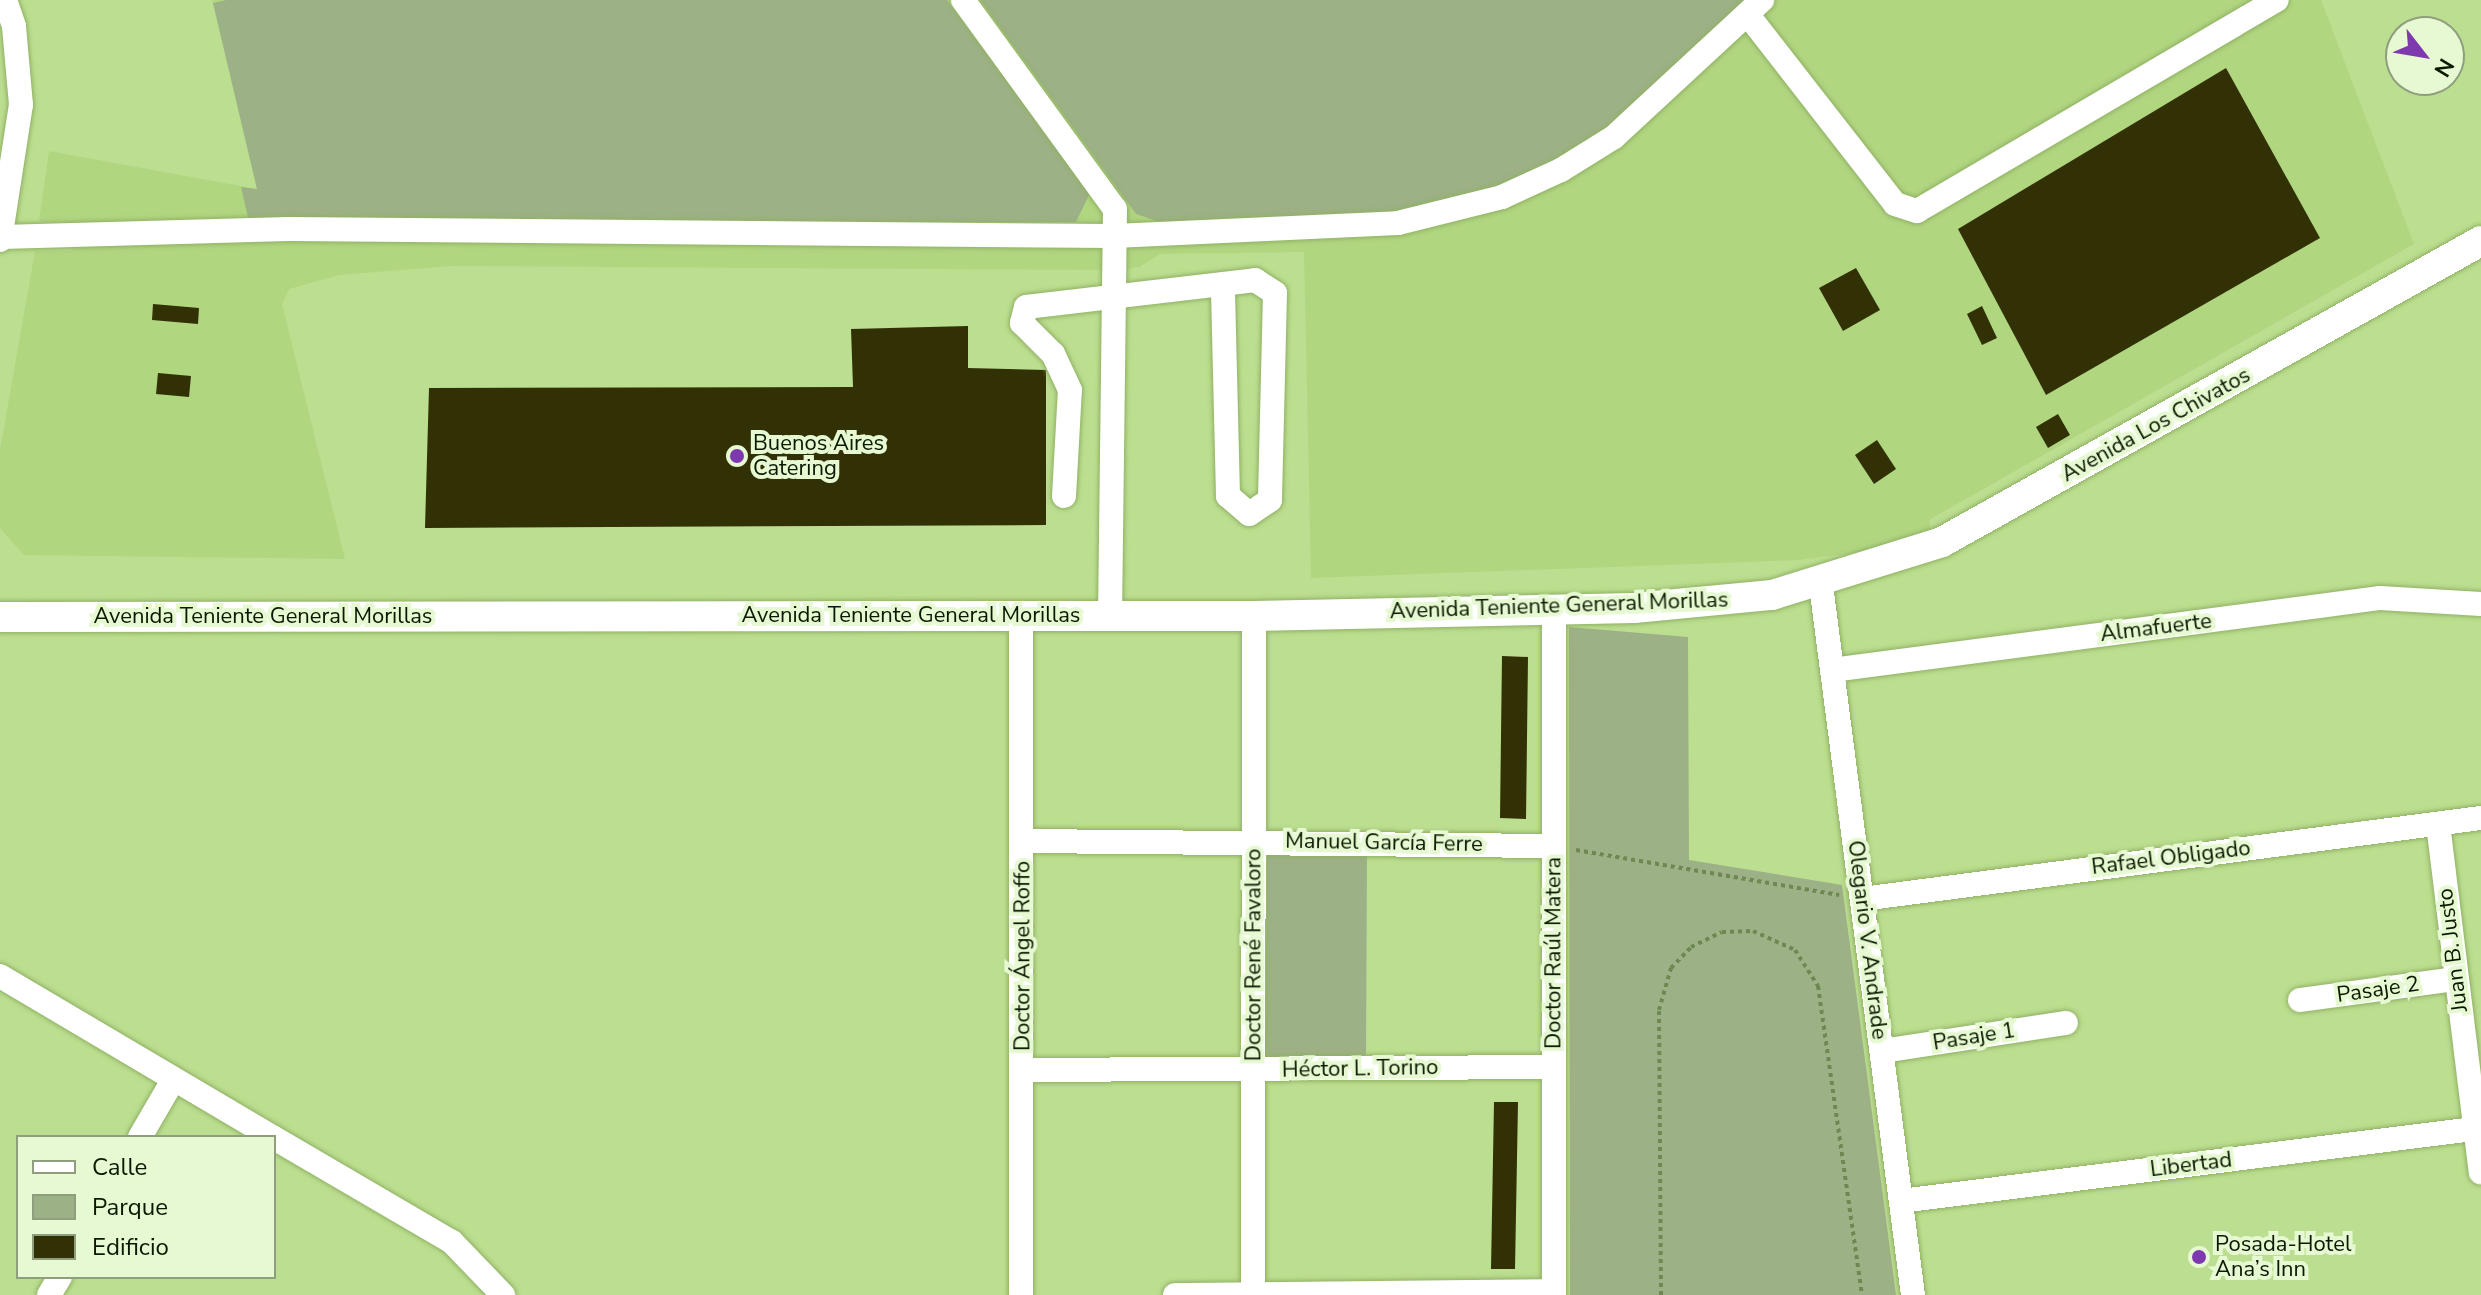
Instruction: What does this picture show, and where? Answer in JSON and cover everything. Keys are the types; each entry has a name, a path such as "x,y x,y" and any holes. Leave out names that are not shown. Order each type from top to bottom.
{"main road":[{"name":"Avenida Los Chivatos","path":"1821,585 1942,542 2481,241"},
{"name":"Avenida Teniente General Morillas","path":"0,617 1254,616 1554,610 1712,603 1821,585"}],"street":[{"path":"5,0 14,26 20,122 0,239 288,229 1114,236 1398,223 1502,197 1614,137 1755,8 1895,204 1917,211 2277,0"},
{"path":"18,84 27,30 24,0"},
{"path":"963,0 1115,209 1111,300 1110,616"},
{"path":"1064,496 1070,390 1053,354 1022,323 1022,314 1053,300 1111,300 1255,280 1275,293 1272,493 1249,514 1228,496 1223,285"},
{"name":"Olegario V. Andrade","path":"1821,585 1913,1295"},
{"name":"Almafuerte","path":"1832,670 2380,598 2481,604"},
{"name":"Doctor Raúl Matera","path":"1554,610 1554,1293"},
{"name":"Doctor René Favaloro","path":"1253,1294 1254,616"},
{"name":"Doctor Ángel Roffo","path":"1021,617 1021,1295"},
{"name":"Rafael Obligado","path":"1862,899 2481,818"},
{"name":"Juan B. Justo","path":"2438,824 2481,1172"},
{"name":"Manuel García Ferre","path":"1023,841 1554,846"},
{"path":"0,976 268,1135"},
{"name":"Pasaje 2","path":"2300,1000 2456,979"},
{"name":"Pasaje 1","path":"1882,1051 2066,1023"},
{"name":"Héctor L. Torino","path":"1022,1070 1554,1067"},
{"path":"141,1135 173,1080"},
{"name":"Libertad","path":"1901,1201 2478,1129"},
{"path":"276,1140 452,1242 503,1295"},
{"path":"1175,1295 1554,1293"}],"path":[{"path":"1554,846 1862,899"},
{"path":"1661,1295 1659,1010 1671,968 1691,947 1722,932 1753,931 1795,950 1818,986 1862,1295"}],"shaded area":[{"path":"212,0 2321,0 2414,244 1929,520 1931,533 1867,551 1799,560 1311,578 1304,252 1160,254 1139,267 1114,270 450,266 339,275 289,289 282,304 345,559 24,555 0,528 0,450 35,251 72,251 75,223 39,221 49,151 257,189"}],"green space":[{"path":"226,0 947,0 1090,193 1076,222 249,222 241,187 257,189 213,3"},
{"path":"980,0 1752,0 1613,131 1507,189 1390,218 1163,223 1136,214"},
{"path":"1569,627 1688,637 1689,860 1842,885 1896,1295 1570,1295"},
{"path":"1267,852 1367,852 1366,1057 1265,1057"}],"building":[{"path":"2226,68 2320,238 2046,395 1958,229"},
{"path":"1856,268 1880,310 1843,331 1819,288"},
{"path":"153,304 199,308 198,324 152,320"},
{"path":"1982,306 1997,338 1982,345 1967,314"},
{"name":"Buenos Aires Catering","path":"968,326 968,368 1046,370 1046,525 425,528 429,388 853,387 851,329"},
{"path":"158,373 191,376 189,397 156,394"},
{"path":"2058,414 2070,435 2048,448 2036,427"},
{"path":"1877,440 1896,469 1874,484 1855,455"},
{"path":"1502,656 1528,657 1526,819 1500,818"},
{"path":"1494,1102 1518,1102 1515,1269 1491,1269"}],"place":[{"name":"Buenos Aires Catering","path":"737,456"},
{"name":"Posada-Hotel Ana’s Inn","path":"2199,1257"}]}
